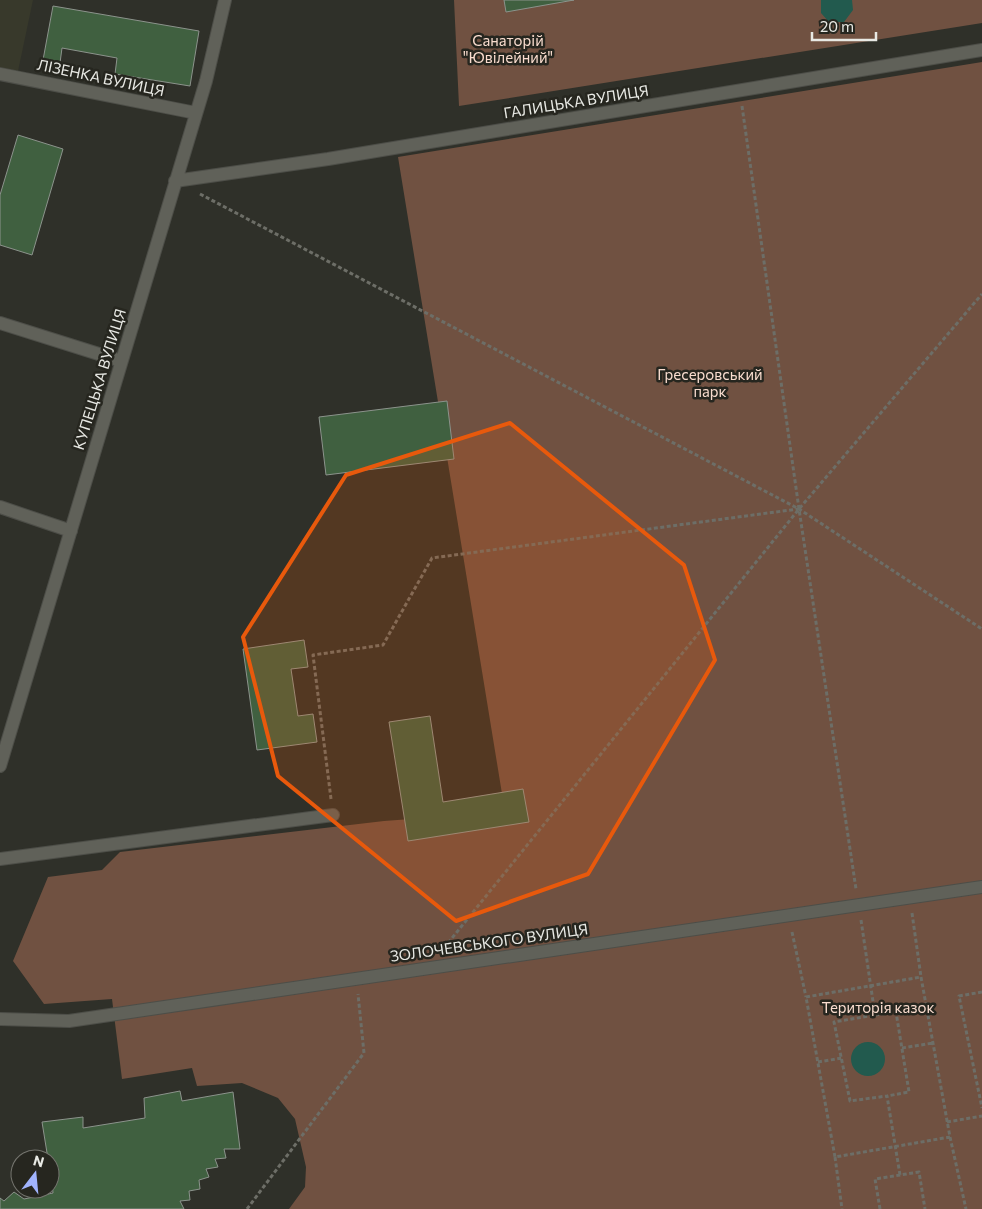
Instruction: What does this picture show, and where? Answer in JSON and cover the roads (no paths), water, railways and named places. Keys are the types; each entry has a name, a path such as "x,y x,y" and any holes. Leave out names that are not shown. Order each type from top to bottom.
{"street":[{"name":"КУПЕЦЬКА ВУЛИЦЯ","path":"0,766 196,113 225,0"},
{"name":"ГАЛИЦЬКА ВУЛИЦЯ","path":"175,181 328,159 982,50"},
{"name":"ЛІЗЕНКА ВУЛИЦЯ","path":"0,74 196,113"},
{"path":"0,323 122,361"},
{"path":"0,507 70,531"},
{"path":"0,859 333,815"},
{"name":"ЗОЛОЧЕВСЬКОГО ВУЛИЦЯ","path":"0,1019 69,1021 982,887"}],"water":[{"path":"821,0 852,0 853,10 844,22 829,22 821,13"},
{"path":"868,1042 875,1043 880,1047 884,1052 884,1066 880,1071 875,1075 868,1076 861,1075 856,1071 852,1066 851,1059 852,1052 856,1047 861,1043"}],"park label":[{"name":"Санаторій \"Ювілейний\"","path":"508,48"},
{"name":"Гресеровський парк","path":"710,382"},
{"name":"Територія казок","path":"878,1007"}]}
